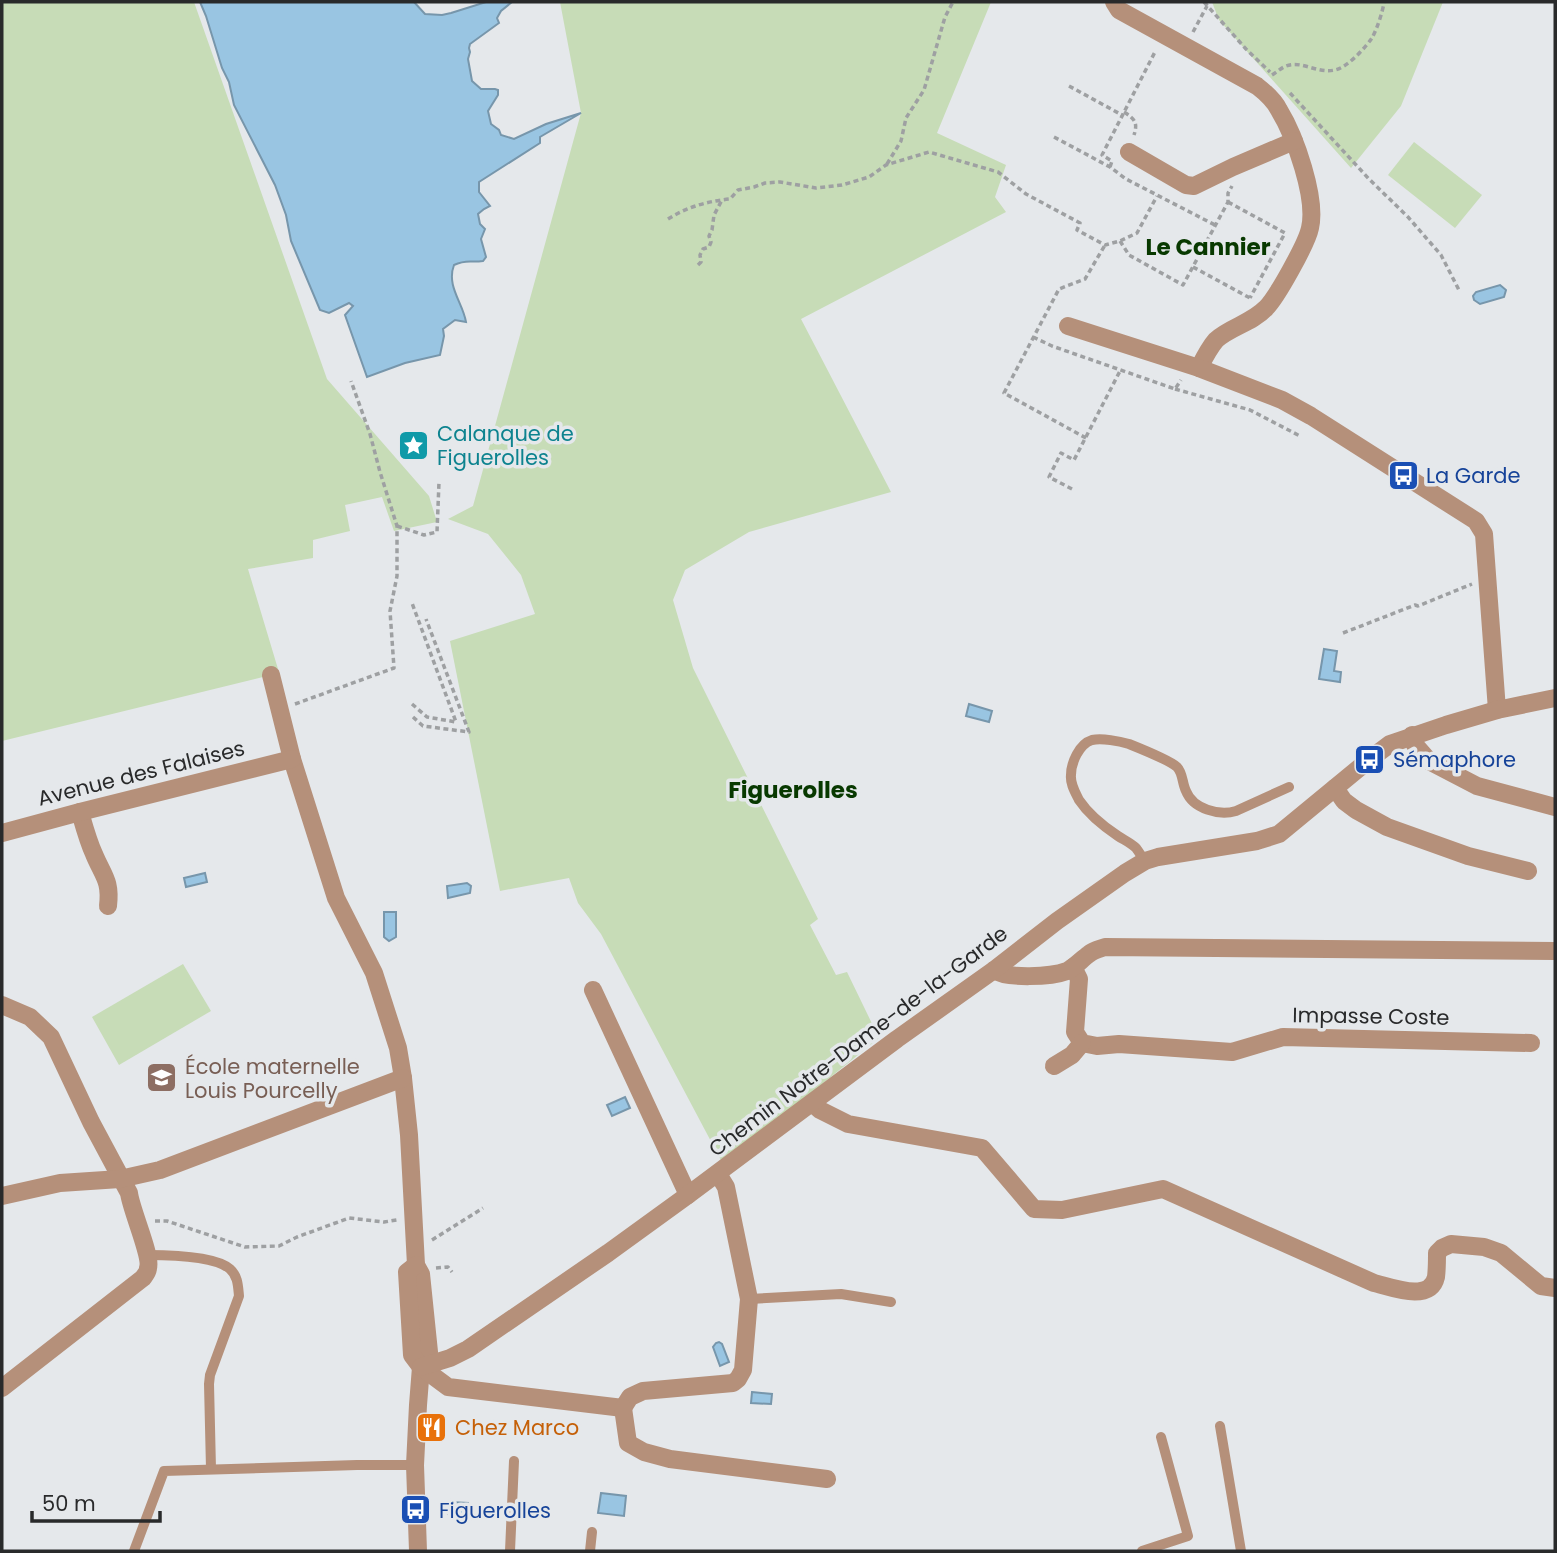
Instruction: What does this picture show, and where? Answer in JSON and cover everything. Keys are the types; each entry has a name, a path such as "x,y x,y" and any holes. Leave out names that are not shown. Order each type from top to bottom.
{"street":[{"path":"1114,2 1119,10 1257,86 1268,95 1278,108 1294,141 1312,203 1310,230 1266,307 1254,318 1218,338 1194,366"},
{"path":"1129,152 1186,185 1195,186 1294,141"},
{"path":"1068,326 1194,366 1282,400 1476,521 1483,534 1497,710"},
{"path":"271,675 292,759 336,898 374,973 398,1048 408,1135 415,1256 407,1272 412,1355 421,1367 448,1387 623,1408"},
{"name":"Chemin Notre-Dame-de-la-Garde","path":"421,1367 450,1358 484,1338 608,1253 994,970 1067,913 1145,861 1171,854 1270,838 1295,822 1390,744 1497,710 1555,698"},
{"path":"1412,735 1415,745 1429,761 1477,786 1555,807"},
{"name":"Avenue des Falaises","path":"2,833 292,759"},
{"path":"1335,788 1344,801 1356,810 1387,827 1468,856 1528,871"},
{"path":"80,811 93,854 107,878 110,892 108,906"},
{"path":"994,970 1002,975 1051,975 1065,972 1092,952 1105,947 1555,951"},
{"path":"1055,1066 1072,1055 1082,1043 1075,1032 1079,979 1073,967"},
{"path":"593,990 688,1195"},
{"path":"2,1005 30,1017 51,1037 91,1122 129,1193 149,1267 143,1278 2,1388"},
{"name":"Impasse Coste","path":"1082,1043 1231,1052 1283,1037 1531,1043"},
{"path":"2,1196 60,1183 120,1179 160,1170 403,1078"},
{"path":"812,1103 848,1124 982,1148 1034,1209 1062,1210 1163,1189 1374,1283 1410,1292 1421,1292 1431,1287 1436,1279 1437,1253 1451,1244 1484,1247 1501,1253 1541,1286 1555,1288"},
{"path":"718,1174 726,1188 749,1299 743,1370 733,1383 643,1391 630,1397 623,1408 628,1443 644,1452 670,1459 827,1479"},
{"path":"418,1551 415,1465 421,1367"}],"lane":[{"path":"1145,861 1136,848 1101,824 1084,807 1073,789 1070,772 1077,753 1084,744 1093,740 1116,741 1172,763 1181,772 1190,799 1197,805 1219,813 1236,811 1289,787"},
{"path":"147,1255 177,1255 220,1263 232,1270 238,1283 239,1296 210,1375 211,1469"},
{"path":"749,1299 841,1294 891,1303"},
{"path":"1220,1426 1241,1551"},
{"path":"1142,1551 1188,1536 1161,1437"},
{"path":"510,1551 513,1461"},
{"path":"134,1551 163,1471 415,1465"},
{"path":"590,1551 592,1532"}],"path":[{"path":"886,165 901,141 906,118 924,90 945,17 953,2"},
{"path":"1185,47 1206,4 1272,75 1286,66 1299,64 1314,69 1336,70 1347,64 1373,37 1384,2"},
{"path":"1110,167 1112,161 1102,155 1164,35"},
{"path":"1069,86 1133,117"},
{"path":"1289,92 1441,255 1460,292"},
{"path":"1054,137 1157,196 1215,225"},
{"path":"668,219 686,208 730,199 738,190 765,183 780,182 816,188 842,185 869,177 886,165 929,152 999,172 1026,194 1080,223 1077,230 1105,245"},
{"path":"1120,240 1129,255 1183,285 1228,202 1228,192 1237,177 1233,167"},
{"path":"1086,438 1004,393 1059,289 1085,279 1105,245 1137,233 1157,196"},
{"path":"698,265 703,249 709,247 711,242 709,236 714,215 722,200"},
{"path":"1228,202 1285,233 1250,298"},
{"path":"1193,267 1242,293"},
{"path":"1033,337 1120,371 1250,410 1300,436"},
{"path":"1175,389 1194,366"},
{"path":"1072,489 1049,477 1061,453 1074,460 1120,371"},
{"path":"299,703 394,668 390,611 397,576 397,526 351,381"},
{"path":"397,526 424,535 437,532 439,482"},
{"path":"1343,633 1487,578"},
{"path":"412,603 456,722 427,717 412,704"},
{"path":"412,717 423,726 470,732 426,619"},
{"path":"415,1256 426,1244 483,1208"},
{"path":"136,1221 167,1221 245,1247 279,1246 349,1218 384,1222 413,1217"}],"green space":[{"path":"2,2 194,2 327,379 429,496 437,522 394,531 382,497 345,505 350,531 313,540 313,558 248,569 278,669 264,672 263,677 2,741"},
{"path":"560,2 991,2 937,133 1006,165 995,197 1006,212 801,319 891,492 749,532 685,570 673,600 693,668 818,919 810,925 836,975 847,972 879,1038 723,1164 601,934 578,903 569,878 500,891 450,641 535,614 521,575 488,534 448,519 473,506 581,113"},
{"path":"1212,2 1443,2 1401,106 1351,168 1219,20"},
{"path":"1414,142 1482,195 1455,228 1388,175"},
{"path":"183,964 211,1011 119,1065 92,1017"}],"water":[{"path":"200,2 414,2 425,14 442,15 486,2 512,2 501,11 497,18 499,23 470,44 469,48 472,81 481,89 498,90 498,95 488,111 491,124 501,135 514,139 546,124 581,113 540,137 540,143 479,182 479,192 490,206 478,214 480,224 485,229 481,239 486,257 483,261 454,265 453,287 466,322 455,320 443,329 440,355 405,363 367,377 345,315 353,306 349,303 329,313 320,310 291,241 286,215 275,185 234,105 229,82"},
{"path":"1500,285 1506,290 1504,297 1480,304 1474,300 1476,292"},
{"path":"1324,649 1337,651 1334,671 1341,672 1340,682 1319,679"},
{"path":"969,704 992,711 989,722 966,716"},
{"path":"205,873 207,882 186,887 184,878"},
{"path":"467,883 471,886 470,893 448,898 447,886"},
{"path":"384,912 396,912 396,937 389,941 384,937"},
{"path":"625,1097 630,1108 612,1116 607,1105"},
{"path":"719,1342 729,1362 720,1366 713,1347"},
{"path":"752,1392 772,1394 771,1404 751,1403"},
{"path":"601,1493 626,1496 624,1516 598,1513"},
{"path":"449,1502 468,1503 467,1515 448,1514"}],"place":[{"name":"Calanque de Figuerolles","path":"414,445"},
{"name":"La Garde","path":"1403,475"},
{"name":"Sémaphore","path":"1370,759"},
{"name":"École maternelle Louis Pourcelly","path":"162,1078"},
{"name":"Chez Marco","path":"432,1427"},
{"name":"Figuerolles","path":"416,1510"}],"district":[{"name":"Le Cannier","path":"1208,247"},
{"name":"Figuerolles","path":"793,790"}]}
